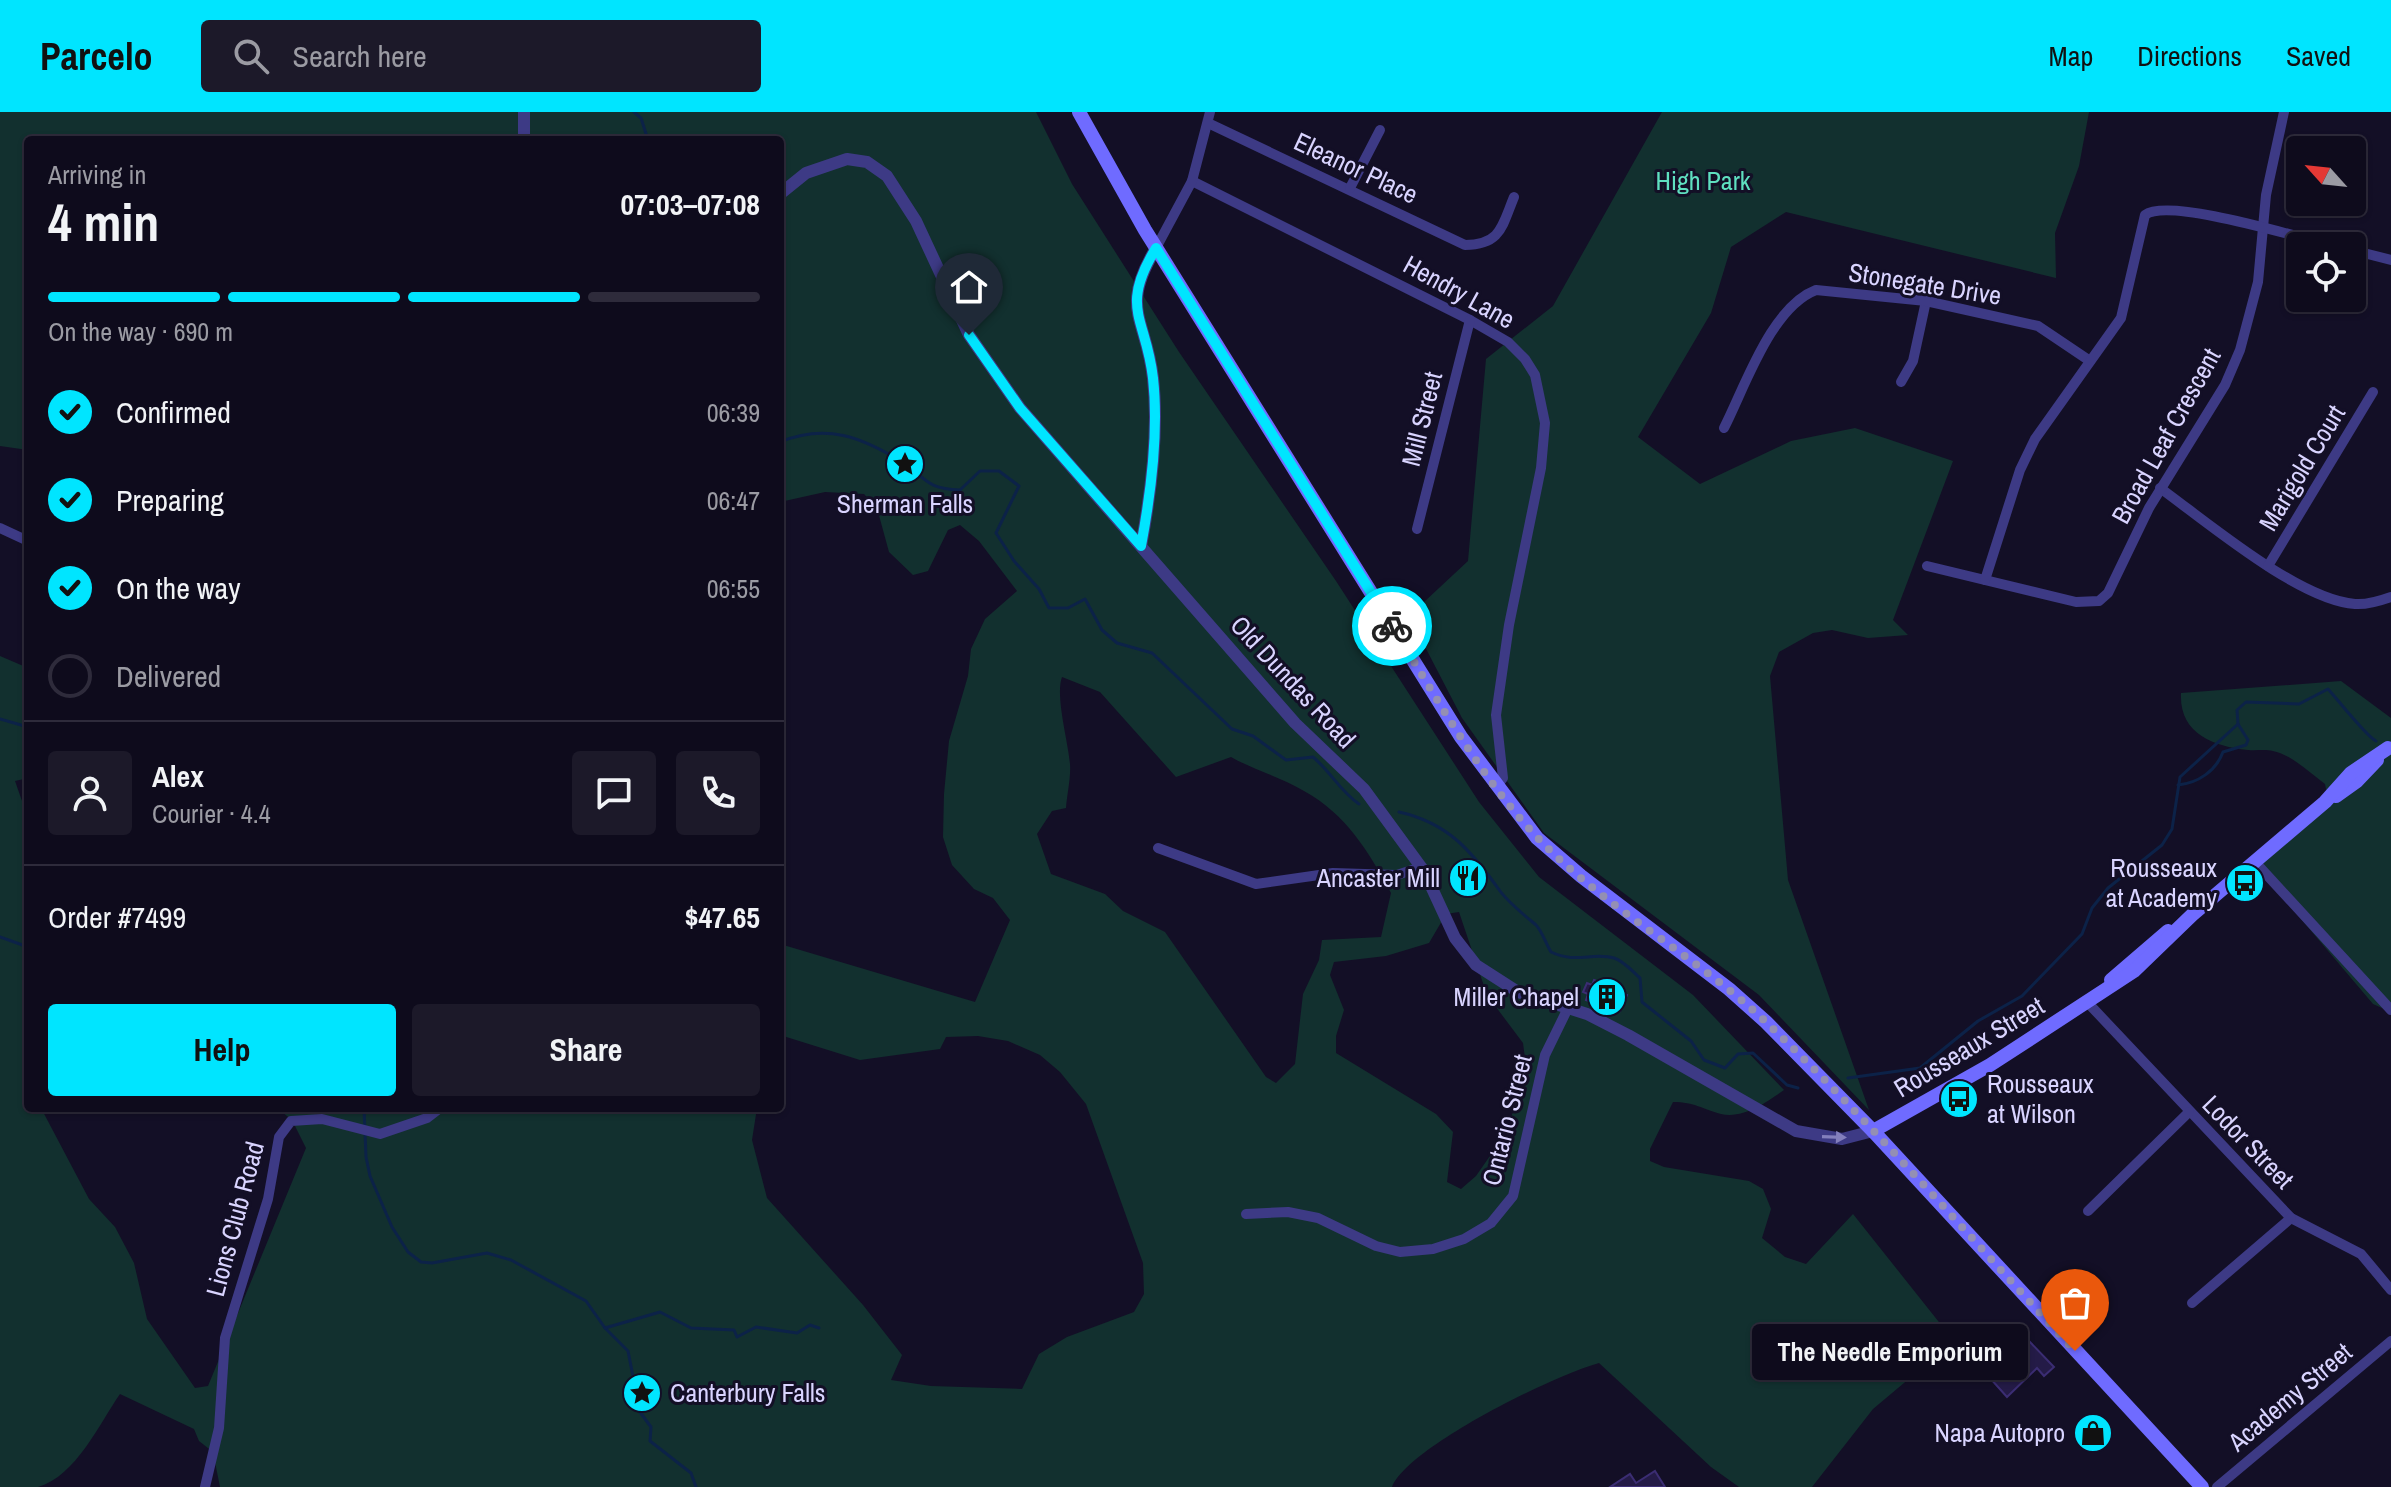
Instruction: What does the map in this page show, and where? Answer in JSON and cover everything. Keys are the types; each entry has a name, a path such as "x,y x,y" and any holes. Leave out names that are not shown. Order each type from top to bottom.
{"main road":[{"path":"1079,112 1156,248 1448,715 1497,786 1558,858 1729,989 1794,1051 1860,1117 2202,1487"},
{"name":"Rousseaux Street","path":"1873,1131 1990,1065 2134,971 2192,915 2325,802 2357,781 2389,747"}],"street":[{"path":"524,112 524,136"},
{"name":"Broad Leaf Crescent","path":"1927,566 2076,602 2099,601 2108,593 2160,488 2225,385 2240,350 2258,282 2261,228 2284,112"},
{"path":"1141,546 1154,431 1153,377 1135,289 1192,181 1209,118"},
{"name":"Eleanor Place","path":"1209,118 1465,245 1487,244 1502,226 1514,197"},
{"path":"1350,188 1380,130"},
{"name":"Old Dundas Road","path":"784,191 806,173 847,159 867,162 887,176 916,221 969,335 1020,408 1295,723 1364,789 1421,867 1467,956 1494,979 1518,992 1568,1008 1628,1035 1796,1131 1842,1139 1873,1131"},
{"name":"Hendry Lane","path":"1192,181 1470,320 1508,342 1535,375 1545,423 1541,468 1514,598 1496,715 1503,778 1497,786"},
{"path":"1985,580 2020,470 2035,439 2121,318 2145,215 2153,209 2168,208 2286,234"},
{"path":"2366,254 2391,260"},
{"name":"Stonegate Drive","path":"1724,428 1781,316 1799,296 1822,291 1926,301 2038,326 2090,361"},
{"path":"1901,382 1913,361 1926,301"},
{"name":"Mill Street","path":"1417,529 1470,320"},
{"name":"Marigold Court","path":"2268,566 2373,392"},
{"path":"2160,488 2268,566 2334,600 2356,604 2391,597"},
{"path":"0,528 24,539"},
{"path":"1158,848 1256,884 1333,873 1397,875 1421,867"},
{"path":"2255,862 2391,1010"},
{"name":"Lodor Street","path":"2088,1003 2291,1218 2361,1254 2391,1290"},
{"name":"Ontario Street","path":"1246,1214 1288,1212 1318,1218 1376,1246 1400,1252 1433,1249 1464,1239 1491,1223 1513,1196 1545,1055 1568,1008"},
{"name":"Lions Club Road","path":"205,1487 219,1428 225,1338 268,1199 279,1137 291,1121 322,1119 380,1134 427,1118 435,1112"},
{"path":"2088,1211 2189,1112"},
{"path":"2192,1303 2291,1218"},
{"name":"Academy Street","path":"2217,1487 2391,1341"}],"green space":[{"path":"0,112 1036,112 1072,184 1179,352 1336,581 1479,802 1539,877 1693,995 1784,1090 1755,1108 1730,1115 1693,1104 1673,1102 1650,1149 1650,1161 1664,1167 1749,1181 1763,1189 1771,1209 1762,1238 1785,1257 1806,1264 1853,1214 1954,1341 1873,1409 1812,1487 1739,1487 1711,1467 1599,1363 1550,1382 1453,1433 1404,1470 1392,1487 220,1487 213,1452 199,1441 194,1429 120,1394 85,1448 64,1472 38,1487 0,1487 0,656 24,666 24,779 15,781 24,807 24,1112 43,1112 89,1199 115,1227 134,1263 147,1319 195,1388 208,1386 306,1148 292,1120 282,1112 756,1112 752,1140 767,1198 863,1305 902,1355 891,1380 931,1386 1022,1389 1039,1354 1067,1337 1134,1312 1144,1294 1143,1263 1086,1104 1060,1072 1040,1055 1008,1041 978,1036 946,1037 940,1049 860,1060 784,1036 784,945 975,1002 1010,920 993,898 974,889 952,865 943,837 949,741 968,676 971,649 985,619 1017,591 979,541 960,525 948,530 928,571 913,575 889,552 877,508 864,494 825,492 784,501 784,136 24,136 24,449 0,446","holes":["1062,677 1100,692 1176,777 1231,757 1319,800 1355,835 1391,893 1381,937 1322,940 1319,960 1303,994 1295,1064 1276,1083 1266,1077 1165,932 1123,911 1105,894 1051,874 1037,834 1052,811 1066,808 1070,764 1061,707","1459,912 1487,995 1523,1043 1526,1066 1519,1099 1499,1143 1476,1176 1461,1189 1447,1182 1453,1132 1436,1114 1336,1053 1336,1036 1344,1010 1330,975 1334,962 1386,956 1429,943 1446,914"]},
{"name":"High Park","path":"1662,112 2089,112 2079,166 2055,233 2056,278 1786,212 1731,247 1711,313 1638,437 1700,484 1791,441 1855,428 1953,461 1893,620 1908,635 1868,638 1832,630 1813,633 1779,652 1770,676 1788,880 1869,1110 1759,995 1544,833 1462,718 1409,616 1468,561 1486,359 1553,306"},
{"path":"2341,681 2391,718 2391,1012 2373,1004 2251,860 2327,794 2325,784 2280,753 2235,748 2210,741 2192,728 2182,707 2181,693"}],"building":[{"name":"Miller Chapel","path":"1594,980 1627,995 1620,1011 1586,1000 1588,994 1583,992 1587,983 1592,985"},
{"path":"2029,1341 2054,1367 2044,1376 2037,1368 2007,1397 1990,1378"},
{"path":"1655,1471 1665,1487 1610,1487 1630,1474 1636,1483"}],"waterway":[{"path":"634,112 641,118 647,136"},
{"path":"784,441 828,433 858,440 902,462 927,482 948,489 960,490 980,471 999,471 1019,486 996,533 1014,561 1039,589 1049,608 1068,608 1085,599 1102,630 1117,643 1152,653 1232,729 1253,736 1286,760 1313,757 1359,804"},
{"path":"1848,1078 1920,1068 1978,1021 2022,996 2082,934 2092,908 2108,888 2162,845 2172,829 2180,777 2238,724 2237,710 2246,702 2299,704 2328,689 2376,741"},
{"path":"0,719 24,726"},
{"path":"2178,785 2205,775 2216,765 2223,752 2246,745 2248,740 2238,724"},
{"path":"1399,812 1432,824 1458,841 1508,900 1538,928 1551,952 1568,957 1606,957 1625,964 1640,978 1642,1002 1691,1041 1704,1060 1725,1068 1738,1054 1753,1053 1787,1085 1798,1088"},
{"path":"0,937 24,946"},
{"path":"364,1112 370,1176 392,1227 408,1252 421,1262 432,1263 487,1253 511,1260 586,1301 605,1328 628,1351 640,1412 651,1427 650,1441 691,1473 696,1487"},
{"path":"605,1328 660,1312 691,1328 734,1330 737,1337 756,1327 797,1333 810,1325 819,1328"}],"way so far":[{"path":"1392,626 1461,737 1537,838 1581,876 1686,954 1766,1022 1873,1131 2075,1351"}],"place":[{"name":"Sherman Falls","path":"905,464"},
{"name":"Ancaster Mill","path":"1468,878"},
{"name":"Rousseaux at Academy","path":"2245,883"},
{"name":"Miller Chapel","path":"1607,997"},
{"name":"Rousseaux at Wilson","path":"1959,1099"},
{"name":"The Needle Emporium","path":"2075,1351"},
{"name":"Canterbury Falls","path":"642,1393"},
{"name":"Napa Autopro","path":"2093,1433"}],"route":[{"path":"969,335 1020,408 1141,546 1154,431 1153,377 1135,289 1156,248 1392,626"}]}
